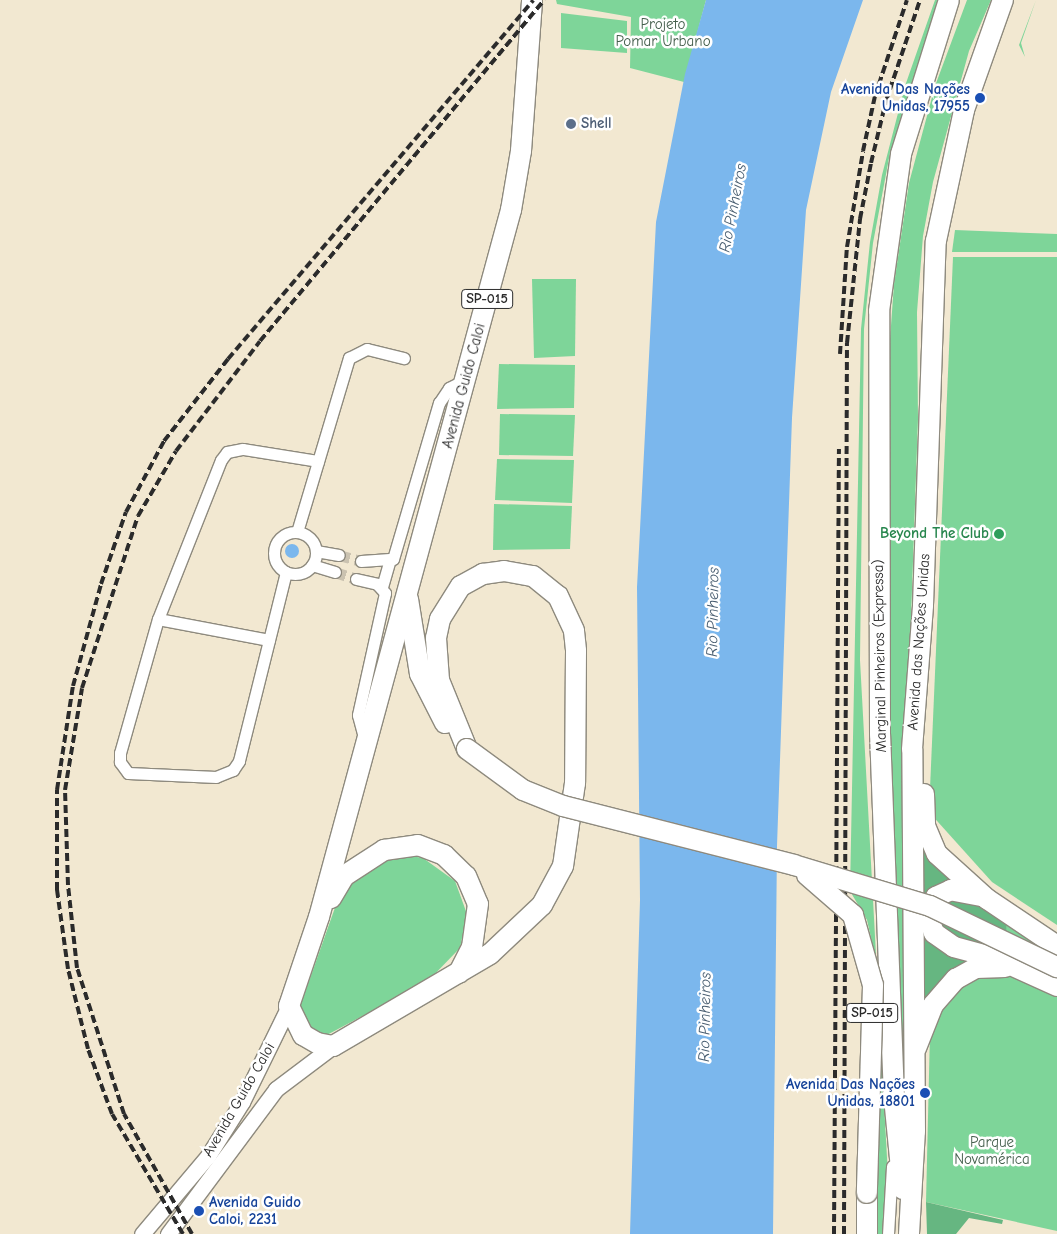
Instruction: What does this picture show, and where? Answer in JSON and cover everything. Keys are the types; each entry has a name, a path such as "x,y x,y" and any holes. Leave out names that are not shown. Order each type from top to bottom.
{"highway":[{"name":"Avenida Guido Caloi","path":"319,917 406,592 466,380 514,193 532,0"},
{"name":"Marginal Pinheiros (Expressa)","path":"909,1232 894,1097 879,697 880,311 901,154 949,0"},
{"name":"Avenida das Nações Unidas","path":"909,1232 915,1131 911,1060 912,769 919,659 936,241 964,110 1003,0"},
{"path":"459,973 478,921 474,887 455,863 418,845 401,845 366,859 344,876 319,917 290,1006 304,1035 333,1046 459,973 521,929 542,905 570,844 576,783 576,651 574,631 558,596 546,584 518,572 483,574 461,586 449,599 436,638 443,691 467,749"},
{"name":"SP-015","path":"406,592 428,694 467,749 523,790 564,806 794,865 830,890 853,915 873,985 867,1234"},
{"path":"919,659 928,836 937,854 987,898 1057,946"},
{"path":"794,865 930,906 1057,967"},
{"path":"987,898 960,890 944,892 931,904 929,925 940,939 954,947 1022,969 1057,986"},
{"path":"911,1060 933,1006 956,979 976,968 1022,969"}],"main road":[{"name":"Avenida Guido Caloi","path":"142,1234 208,1156 242,1102 290,1006"},
{"name":"Avenida Guido Caloi","path":"168,1234 276,1089 333,1046"}],"street":[{"path":"297,532 353,353 367,349 404,358"},
{"path":"366,744 358,715 385,593 382,587 389,562 398,549 439,403 449,388 466,380"},
{"path":"286,572 239,761 233,770 216,777 139,776 122,767 120,753 158,618 187,537 227,452 243,449 318,461"},
{"path":"297,532 310,538 316,551 312,565 300,573 286,572 276,561 275,547 283,536 297,532"},
{"path":"316,551 339,555"},
{"path":"361,561 389,562"},
{"path":"312,565 335,572"},
{"path":"356,578 382,587"},
{"path":"158,618 268,640"},
{"path":"888,1234 894,1097"}],"green space":[{"name":"Projeto Pomar Urbano","path":"556,0 706,0 684,82 630,68 631,17 557,4"},
{"path":"935,0 940,0 890,153 873,243 864,329 860,660 888,1176 884,1234 873,1234 876,960 867,920 850,891 861,329 870,242 882,175 905,86"},
{"path":"967,0 991,0 969,51 933,182 923,236 917,312 918,419 903,845 905,1088 891,850 885,411 890,408 885,408 894,284 909,183 935,86"},
{"path":"1036,0 1021,43 1025,57 1019,45"},
{"path":"561,13 627,21 627,53 561,48"},
{"path":"955,230 1057,234 1057,252 952,252"},
{"name":"Beyond The Club","path":"953,257 1057,257 1057,925 992,882 929,812"},
{"path":"532,279 576,279 575,356 534,358"},
{"path":"499,364 575,365 574,408 497,409"},
{"path":"500,414 575,415 573,456 499,455"},
{"path":"497,459 574,460 572,503 495,500"},
{"path":"494,504 572,506 570,549 493,550"},
{"path":"918,835 952,880 931,943 976,960 922,1011"},
{"path":"405,855 423,858 455,881 467,914 460,948 428,981 325,1036 313,1032 297,1015 337,902 350,883 386,858"},
{"path":"969,898 1007,923 1004,952 945,939 936,912 943,901"},
{"path":"1007,923 1026,938 1040,949 1005,935"},
{"name":"Parque Novamérica","path":"1011,973 1057,995 1057,1231 926,1202 930,1032 946,998 969,978"},
{"path":"926,1202 1003,1220 1002,1224 969,1218 956,1234 927,1234"}],"water":[{"name":"Rio Pinheiros","path":"706,0 863,0 831,92 806,210 792,418 777,846 773,1234 630,1234 640,900 637,587 656,222 685,74"},
{"path":"289,544 295,544 299,551 295,558 289,558 285,554 285,548"}],"tunnel":[{"path":"339,555 361,561"},
{"path":"335,572 356,579"}],"railway":[{"path":"183,1234 112,1114 88,1049 68,969 57,890 57,790 73,686 101,584 126,512 164,441 228,359 533,0"},
{"path":"192,1234 124,1114 77,968 68,885 65,790 82,688 138,516 176,451 260,341 544,0"},
{"path":"840,354 847,247 863,151 875,96 907,0"},
{"path":"844,1234 847,343 860,219 871,163 886,101 920,0"},
{"path":"834,1234 839,449"}],"place":[{"name":"Avenida Das Nações Unidas, 17955","path":"980,98"},
{"name":"Shell","path":"571,124"},
{"name":"Beyond The Club","path":"999,534"},
{"name":"Avenida Das Nações Unidas, 18801","path":"925,1093"},
{"name":"Avenida Guido Caloi, 2231","path":"199,1211"}]}
